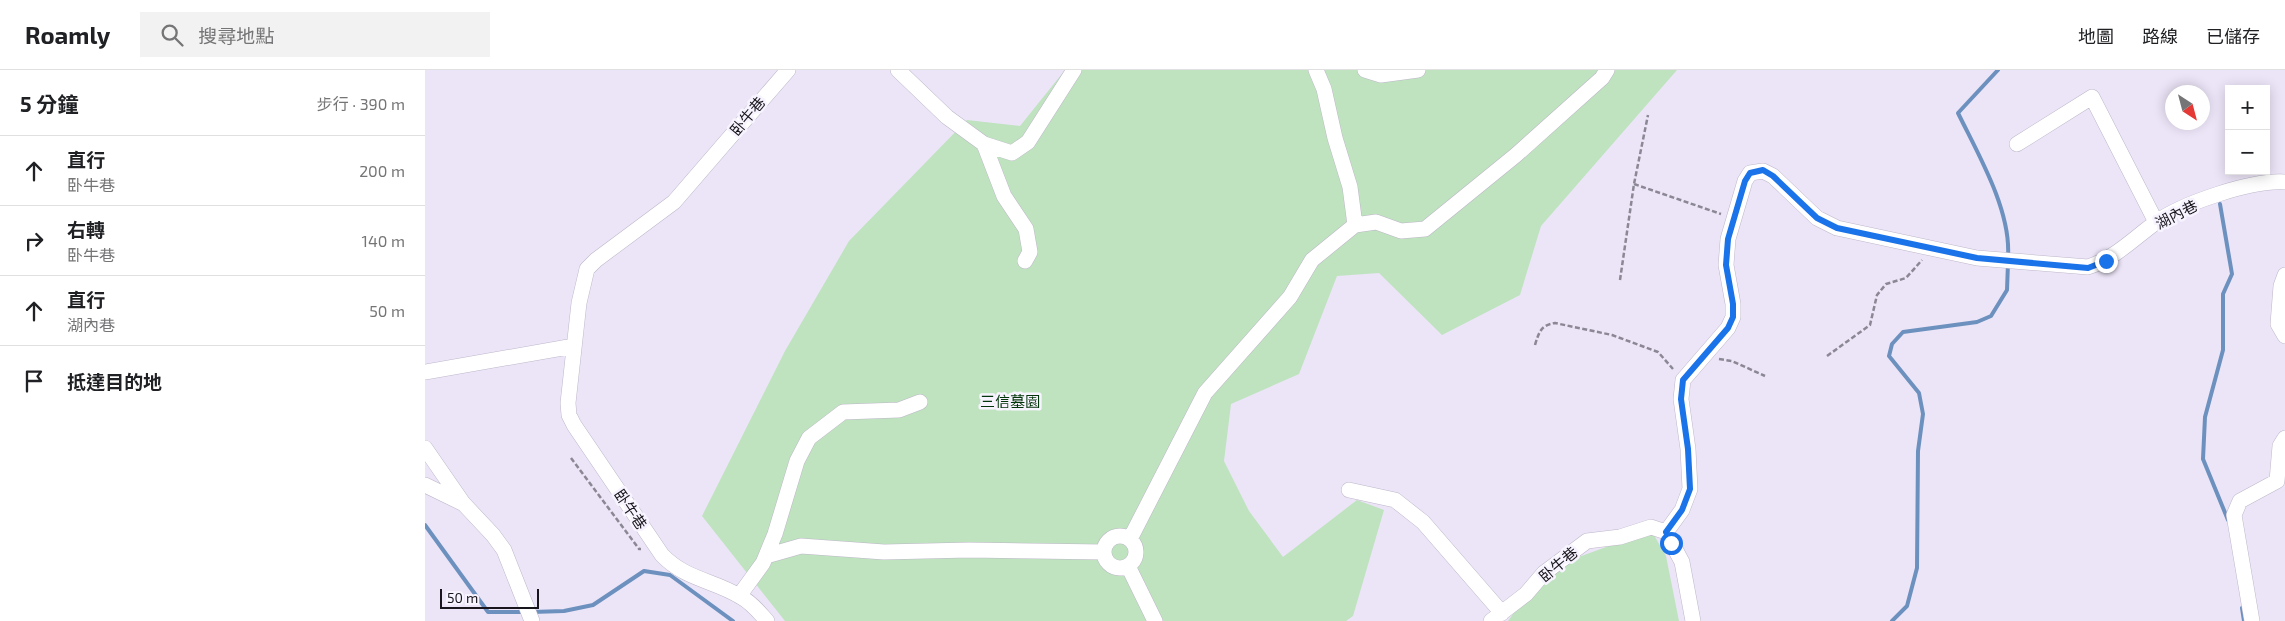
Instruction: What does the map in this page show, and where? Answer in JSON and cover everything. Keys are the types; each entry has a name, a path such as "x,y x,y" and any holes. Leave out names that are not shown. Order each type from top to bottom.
{"lane":[{"name":"卧牛巷","path":"767,621 753,605 739,596 687,575 674,567 660,551 569,415 568,403 579,304 587,269 596,260 675,202 788,70"},
{"path":"898,70 947,117 984,144 1012,152 1028,142 1074,70"},
{"path":"1316,70 1324,89 1335,138 1350,187 1355,225"},
{"path":"1365,70 1381,75 1418,70"},
{"path":"1130,540 1205,393 1290,297 1312,260 1355,225 1376,222 1401,231 1425,229 1516,155 1601,78 1607,70"},
{"path":"2017,144 2092,97 2156,222"},
{"path":"984,144 1005,196 1026,229 1030,252 1025,261"},
{"path":"1693,621 1682,562 1666,532 1682,510 1690,489 1688,449 1681,399 1683,380 1728,328 1733,317 1733,304 1726,265 1728,239 1745,181 1750,173 1763,170 1773,176 1817,218 1837,228 1931,249"},
{"name":"湖內巷","path":"1931,249 1977,258 2088,268 2106,261 2122,251 2156,222 2193,204 2239,188 2273,182 2285,182"},
{"path":"2285,275 2281,286 2278,324 2285,336"},
{"path":"425,372 574,346"},
{"path":"739,596 763,564 797,461 809,438 843,412 899,410 920,402"},
{"path":"2252,621 2234,515 2240,501 2281,483 2280,446 2285,438"},
{"path":"425,448 463,504 493,534 504,550 532,621"},
{"path":"425,485 463,504"},
{"path":"1349,490 1395,500 1423,522 1497,617"},
{"name":"卧牛巷","path":"1497,617 1526,594 1544,573 1587,542 1620,537 1651,527 1666,532"},
{"path":"1125,537 1133,543 1136,553 1135,558 1128,566 1123,568 1112,567 1104,558 1103,552 1104,547 1113,538 1125,537"},
{"path":"766,556 801,546 884,552 969,550 1103,552"},
{"path":"1128,566 1155,621"}],"path":[{"path":"1620,280 1634,184 1648,115"},
{"path":"1634,184 1735,218"},
{"path":"1827,356 1870,325 1877,296 1886,284 1907,278 1931,249"},
{"path":"1535,345 1540,331 1546,324 1555,323 1612,335 1658,352 1683,380"},
{"path":"1703,356 1732,361 1765,376"},
{"path":"571,458 639,549 660,551"}],"green space":[{"name":"三信墓園","path":"1065,70 1677,70 1541,226 1520,295 1442,335 1379,273 1337,276 1299,374 1231,404 1224,461 1249,511 1283,557 1357,500 1384,510 1353,616 1346,621 785,621 702,516 785,351 849,241 967,120 1020,126"},
{"path":"1654,535 1666,556 1679,621 1508,621 1527,595 1565,562 1628,539"}],"waterway":[{"path":"1998,70 1958,113 1999,201 2008,238 2008,256"},
{"path":"2220,204 2232,274 2223,294 2223,350 2205,417 2203,459 2228,520"},
{"path":"1892,621 1907,606 1917,568 1918,451 1923,414 1919,393 1889,356 1892,344 1903,332 1977,322 1991,316 2007,290 2008,263"},
{"path":"425,525 488,612 525,612"},
{"path":"532,612 564,611 593,605 644,571 670,575 733,621"},
{"path":"2242,608 2244,621"}],"route":[{"path":"1671,543 1666,532 1682,510 1690,489 1688,449 1681,399 1683,380 1728,328 1733,317 1733,304 1726,265 1728,239 1745,181 1750,173 1763,170 1773,176 1817,218 1837,228 1865,236 1977,258 2088,268 2106,261"}]}
